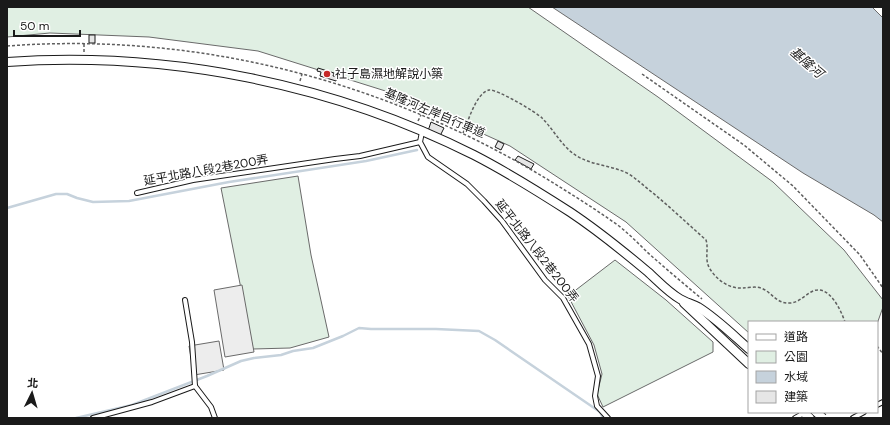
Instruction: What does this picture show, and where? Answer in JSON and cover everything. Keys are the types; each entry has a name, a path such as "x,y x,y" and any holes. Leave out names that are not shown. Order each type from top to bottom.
{"street":[{"path":"7,62 77,60 127,62 187,67 242,76 297,89 349,104 422,132 474,156 571,213 617,246 679,298 748,363"},
{"path":"679,298 698,307 748,348"}],"lane":[{"path":"420,142 422,132"},
{"name":"延平北路八段2巷200弄","path":"137,193 193,180 360,156 420,142 428,157 467,184 484,200 502,221 545,280 563,298 589,344 598,376 595,396 598,406 608,418"},
{"path":"185,300 192,342 195,386 211,407 215,418"},
{"path":"93,418 152,402 195,386"},
{"path":"853,418 862,413"},
{"path":"795,418 806,414"}],"path":[{"name":"基隆河左岸自行車道","path":"7,46 59,43 136,45 195,51 233,57 337,84 421,115 463,133 511,158 590,206 619,227 702,299"},
{"path":"642,74 744,145 793,186 860,255 883,288"},
{"path":"463,133 482,93 487,90 492,90 503,94 542,117 570,151 588,162 627,173 666,204 706,240 708,245 707,262 709,268 720,280 729,286 740,288 761,288 781,302 791,303 800,300 812,291 821,291 830,294 845,321"}],"green space":[{"path":"7,7 528,7 658,97 773,182 844,250 883,300 883,307 878,321 748,321 748,332 626,222 510,146 395,94 258,51 149,37 50,33 7,37"},
{"path":"298,176 311,255 329,337 290,348 253,349 221,188"},
{"path":"615,260 666,300 713,342 713,352 603,407 597,394 602,374 594,345 568,296"}],"shaded area":[{"path":"242,285 254,352 225,357 214,290"},
{"path":"219,341 224,370 194,375 189,346"}],"water":[{"name":"基隆河","path":"552,7 872,7 883,18 883,222 874,215 803,173"}],"building":[{"path":"89,35 95,35 95,43 89,43"},
{"name":"社子島濕地解說小築","path":"318,68 334,73 333,76 338,77 336,81 320,76 321,72 317,71"},
{"path":"398,95 405,97 406,103 400,104 394,102 392,99"},
{"path":"431,122 444,128 440,136 428,131"},
{"path":"498,141 504,144 501,150 495,147"},
{"path":"518,156 534,164 531,169 515,160"}],"waterway":[{"path":"7,208 56,194 67,194 93,202 129,201 229,182 366,161 417,150"},
{"path":"76,418 132,405 241,361 281,355 293,351 313,348 359,328 479,331 495,340 600,412 603,418"}],"place":[{"name":"社子島濕地解說小築","path":"327,74"}]}
